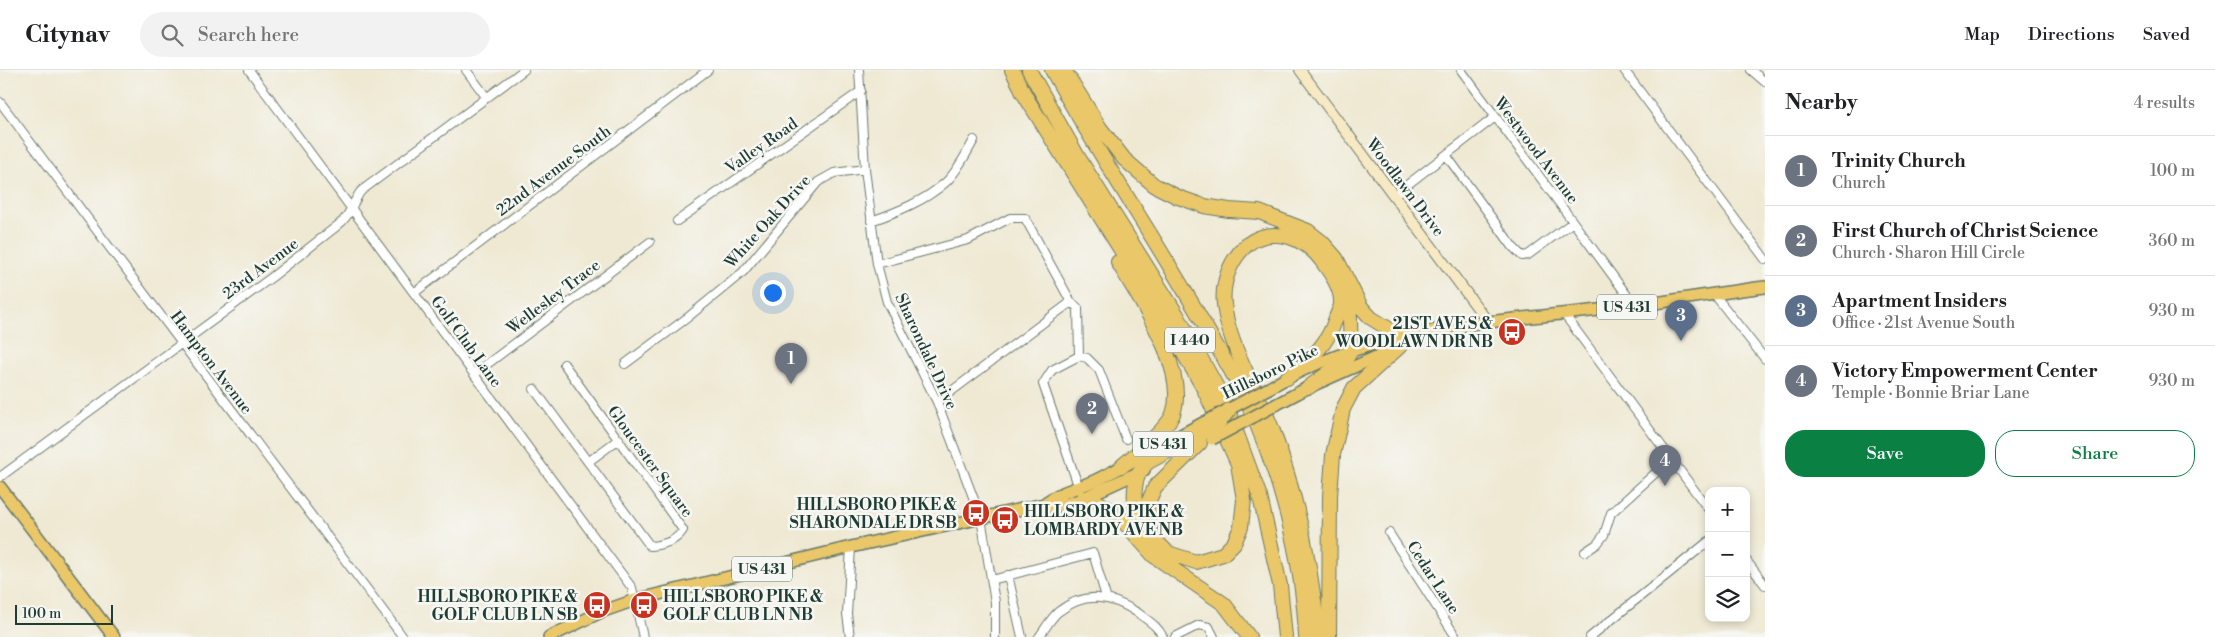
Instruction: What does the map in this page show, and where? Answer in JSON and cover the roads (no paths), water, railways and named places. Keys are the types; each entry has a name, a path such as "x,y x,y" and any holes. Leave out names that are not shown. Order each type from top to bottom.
{"highway":[{"path":"1012,70 1165,345 1176,386 1173,414 1145,447 1122,466"},
{"name":"I 440","path":"1029,70 1078,157 1177,315 1226,404 1260,497 1280,585 1285,637"},
{"name":"I 440","path":"1052,70 1200,316 1243,392 1264,446 1291,533 1300,579 1306,637"},
{"path":"1064,70 1100,128 1124,159 1154,185 1178,197 1204,206 1259,212 1308,231 1322,242 1336,258 1361,307 1370,318 1401,342 1354,388 1343,409 1333,455 1330,496 1329,637"},
{"path":"1022,91 1167,324 1204,389 1238,464 1244,500 1241,527 1234,543 1223,554 1196,562 1168,553 1152,536 1146,505 1155,487 1206,433 1222,420 1229,410"},
{"path":"1287,378 1317,354 1327,340 1341,303 1335,279 1318,256 1300,240 1276,234 1258,237 1239,252 1227,272 1223,303 1230,334 1274,433 1292,488 1307,547 1318,637"},
{"path":"1309,387 1345,361 1351,351 1349,285"},
{"path":"1146,547 1135,504 1137,474 1142,466 1150,460 1206,433"},
{"path":"1081,493 1116,513 1154,556 1224,604 1249,637"}],"main road":[{"name":"Woodlawn Drive","path":"1300,70 1488,322"},
{"name":"US 431","path":"1488,322 1635,306 1765,287"},
{"name":"Hillsboro Pike","path":"1229,410 1287,378 1351,351 1401,342 1432,332 1488,322"},
{"name":"Hillsboro Pike","path":"549,637 593,615 635,600 851,547 1044,504 1055,507 1081,493 1122,466 1276,404 1401,342"},
{"name":"Hillsboro Pike","path":"1081,493 1137,474"},
{"path":"0,487 114,637"}],"street":[{"name":"Golf Club Lane","path":"249,70 632,588 643,637"},
{"path":"466,70 487,98"},
{"name":"23rd Avenue","path":"0,477 345,220 362,191 524,70"},
{"name":"22nd Avenue South","path":"414,292 708,70"},
{"name":"Sharondale Drive","path":"859,70 865,169 870,221 877,264 887,302 938,402 981,518 995,602 995,637"},
{"name":"Westwood Avenue","path":"1461,70 1635,306"},
{"path":"1624,70 1765,259"},
{"path":"1752,70 1765,82"},
{"name":"Valley Road","path":"677,221 861,91"},
{"name":"Hampton Avenue","path":"0,102 402,637"},
{"path":"1394,195 1495,117"},
{"path":"870,221 895,213 918,202 946,182 974,140"},
{"name":"Westwood Avenue","path":"1446,155 1513,247 1522,256 1528,255 1573,222"},
{"name":"White Oak Drive","path":"625,364 687,318 743,272 818,182 834,172 865,169"},
{"path":"877,264 968,240 1010,218 1025,218 1071,302 1078,308 1079,356"},
{"name":"Wellesley Trace","path":"474,374 650,242"},
{"path":"1714,294 1765,358"},
{"path":"938,402 1071,302"},
{"path":"1564,314 1705,505"},
{"path":"1081,493 1042,384 1052,370 1079,356 1087,358 1099,370 1126,439"},
{"name":"Gloucester Square","path":"534,389 650,546 662,545 677,537 683,530 620,439 564,364"},
{"path":"588,462 620,439"},
{"path":"1586,552 1597,544 1604,535 1611,513 1671,459"},
{"name":"Cedar Lane","path":"1388,533 1456,637"},
{"path":"1591,637 1705,544"},
{"path":"850,637 847,614 851,547"},
{"path":"992,580 1092,553 1106,597"},
{"path":"1750,565 1765,585"},
{"path":"1006,576 1022,637"},
{"path":"1039,637 1057,612 1080,600 1106,597 1120,601 1151,622 1163,637"},
{"path":"1175,637 1199,625 1209,627 1214,637"}],"place":[{"name":"21ST AVE S & WOODLAWN DR NB","path":"1512,332"},
{"name":"Apartment Insiders","path":"1681,341"},
{"name":"Trinity Church","path":"791,384"},
{"name":"First Church of Christ Science","path":"1092,434"},
{"name":"Victory Empowerment Center","path":"1665,486"},
{"name":"HILLSBORO PIKE & SHARONDALE DR SB","path":"976,513"},
{"name":"HILLSBORO PIKE & LOMBARDY AVE NB","path":"1005,520"},
{"name":"HILLSBORO PIKE & GOLF CLUB LN SB","path":"597,605"},
{"name":"HILLSBORO PIKE & GOLF CLUB LN NB","path":"644,605"}]}
